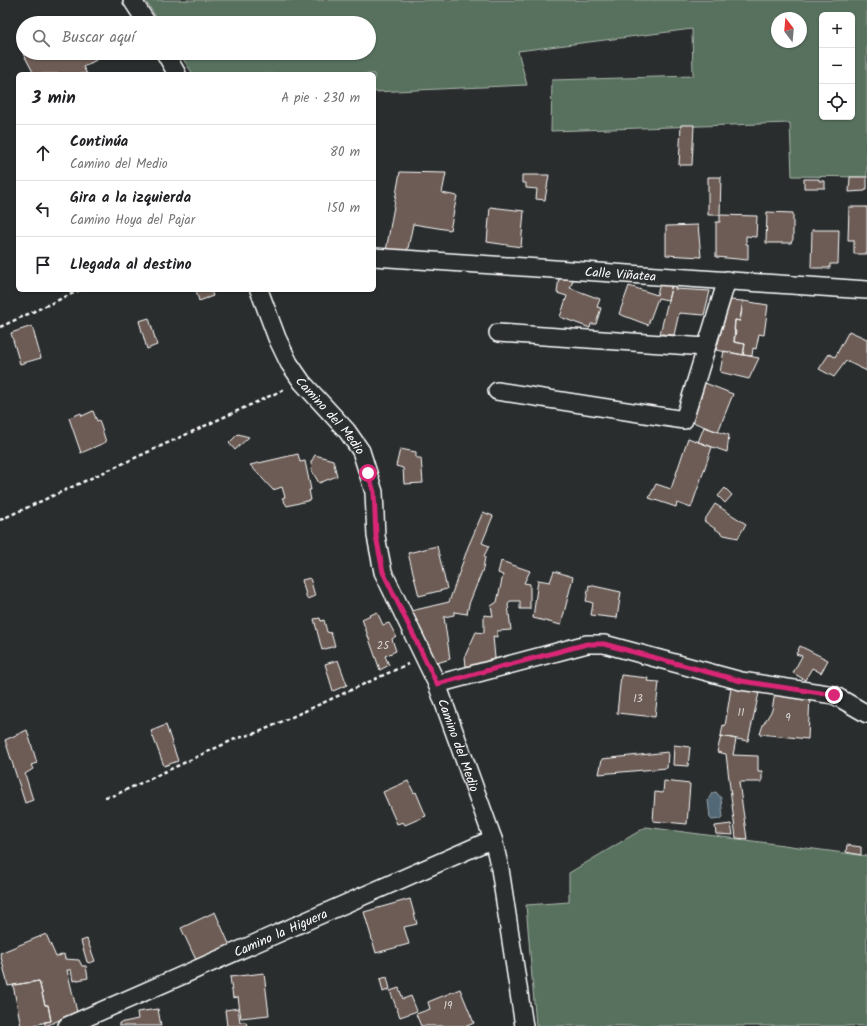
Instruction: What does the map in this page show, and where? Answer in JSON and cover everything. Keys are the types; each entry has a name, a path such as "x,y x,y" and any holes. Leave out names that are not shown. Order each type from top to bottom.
{"street":[{"path":"132,0 142,16"},
{"path":"169,60 176,72"},
{"name":"Calle Viñatea","path":"376,257 867,290"},
{"path":"497,392 684,420 726,280"},
{"name":"Camino del Medio","path":"260,292 277,338 289,363 302,382 347,431 361,451 374,492 376,536 383,572 437,684 493,840 500,869 524,1026"},
{"path":"498,333 706,347"},
{"path":"437,684 587,644 604,644 741,681 834,695 867,714"},
{"name":"Camino la Higuera","path":"67,1026 493,840"}],"path":[{"path":"0,327 76,292"},
{"path":"0,520 302,382"},
{"path":"105,798 116,795 235,739 259,732 423,657"}],"green space":[{"path":"145,0 867,0 867,177 792,176 790,123 551,131 552,80 693,76 692,29 518,51 527,85 376,92 376,72 192,72 184,60 376,60 376,16 155,16"},
{"path":"646,827 867,856 867,1026 536,1026 526,905 569,902 569,873"}],"water":[{"path":"716,792 721,798 723,817 721,819 712,820 710,818 708,800 712,793"}],"building":[{"path":"27,60 96,60 83,67 86,72 33,72"},
{"path":"681,125 694,125 692,165 679,165"},
{"path":"400,172 446,173 442,193 457,196 450,230 413,224 407,253 386,251"},
{"path":"522,175 549,175 545,200 536,199 537,189 526,188 526,183 522,183"},
{"path":"708,177 721,177 720,215 708,215"},
{"path":"850,177 867,177 867,189 865,189 865,191 849,192"},
{"path":"804,179 819,179 819,181 825,181 825,188 804,188"},
{"path":"490,207 524,211 521,247 487,242"},
{"path":"849,207 867,207 867,254 854,254 854,240 848,240"},
{"path":"767,212 793,213 793,239 791,243 766,243"},
{"path":"720,215 757,216 756,237 746,236 746,244 748,244 748,260 716,257 716,222 720,222"},
{"path":"698,225 701,257 666,255 666,226"},
{"path":"812,230 839,230 838,264 830,264 830,268 811,268"},
{"path":"559,277 574,278 570,288 600,299 597,307 601,308 596,324 591,324 590,328 560,317 567,296 557,293"},
{"path":"660,283 672,284 668,300 658,298 648,325 619,314 629,286 657,295"},
{"path":"672,284 676,285 675,289 710,291 704,315 679,313 674,335 660,334"},
{"path":"197,292 212,292 213,296 199,301"},
{"path":"730,300 743,301 740,321 735,320 734,330 736,331 734,342 745,344 743,355 716,350"},
{"path":"743,301 768,305 764,335 759,334 756,349 753,348 752,356 743,355 745,344 734,342 735,320 740,321"},
{"path":"149,318 157,345 147,349 139,321"},
{"path":"32,326 41,358 20,364 11,333"},
{"path":"849,331 867,339 867,371 846,361 834,377 819,369 829,354 835,357"},
{"path":"724,351 759,358 749,379 720,372"},
{"path":"705,383 733,394 718,432 690,421"},
{"path":"93,411 97,421 99,420 106,442 81,453 69,418 81,413 82,416"},
{"path":"704,427 729,435 727,452 698,442"},
{"path":"238,434 249,437 235,450 229,443"},
{"path":"688,438 712,447 691,508 677,503 676,507 649,498 656,484 671,489"},
{"path":"400,449 416,452 416,458 421,458 423,483 404,484 403,468 396,466"},
{"path":"298,454 300,462 305,461 311,490 309,490 311,500 287,506 282,498 285,497 282,487 273,490 250,465"},
{"path":"315,455 333,460 337,476 319,483 312,471 311,462"},
{"path":"725,488 732,495 725,503 718,496"},
{"path":"715,504 746,524 738,538 724,535 704,521"},
{"path":"483,512 493,516 482,543 489,546 484,556 483,569 469,604 467,614 454,612 454,615 444,617 450,659 437,663 421,639 418,620 413,620 411,611 449,602 468,547"},
{"path":"437,546 447,589 419,596 408,553"},
{"path":"501,561 530,571 524,583 530,584 530,609 520,609 520,601 510,601 508,605 511,630 497,631 497,637 493,636 495,658 489,659 491,665 466,667 465,656 476,632 484,633 484,615 493,616 491,606 497,602 503,575 498,573"},
{"path":"554,571 573,577 561,625 533,618 538,580 550,582"},
{"path":"310,578 315,596 307,599 302,580"},
{"path":"589,585 621,592 617,618 591,615 593,603 586,601"},
{"path":"377,612 383,625 389,623 396,636 392,639 396,651 385,656 389,665 380,670 362,619"},
{"path":"320,618 321,621 324,620 327,632 331,633 335,646 322,650 314,619"},
{"path":"800,646 828,660 821,673 812,668 805,680 793,673 802,656 796,654"},
{"path":"338,660 347,685 333,691 325,664"},
{"path":"621,675 648,678 647,681 659,682 655,717 617,713"},
{"path":"731,688 759,693 748,741 721,736 723,725 725,726"},
{"path":"775,693 810,695 808,739 760,734 763,725 772,710"},
{"path":"166,725 178,761 164,766 151,731"},
{"path":"27,730 37,763 31,765 33,769 25,774 33,800 25,803 5,740"},
{"path":"721,736 736,739 733,755 758,756 758,771 762,771 762,782 739,782 747,839 736,838 726,754 717,752"},
{"path":"674,745 690,747 688,766 673,765"},
{"path":"668,752 667,768 599,774 602,759"},
{"path":"408,781 414,793 416,792 426,816 405,825 403,822 397,824 383,792"},
{"path":"664,781 690,784 687,824 653,821 655,792 663,793"},
{"path":"731,824 733,835 716,834 715,826"},
{"path":"847,845 861,847 861,855 846,852"},
{"path":"410,899 417,924 404,927 409,944 376,953 364,912"},
{"path":"215,912 230,946 197,962 181,928"},
{"path":"46,934 56,957 64,954 65,959 79,960 82,966 86,966 88,978 73,981 71,970 67,970 77,1012 46,1026 44,1022 51,1021 48,1005 45,1005 39,981 8,986 0,953"},
{"path":"87,939 95,961 90,963 87,962 81,941"},
{"path":"264,973 269,1015 241,1018 238,997 233,998 230,977"},
{"path":"387,977 390,989 383,992 380,979"},
{"path":"39,981 45,1005 48,1005 51,1021 30,1026 21,1026 13,985"},
{"path":"399,988 403,999 411,996 417,1011 400,1017 390,991"},
{"path":"460,989 474,1023 467,1026 421,1026 416,1014 430,1009 428,1002"},
{"path":"238,1008 240,1022 246,1022 247,1026 227,1026 225,1010"},
{"path":"158,1009 161,1026 119,1026 119,1023 138,1019 137,1012"}],"route":[{"path":"368,473 374,492 376,508 376,536 378,553 383,572 437,684 587,644 604,644 741,681 834,695"}]}
